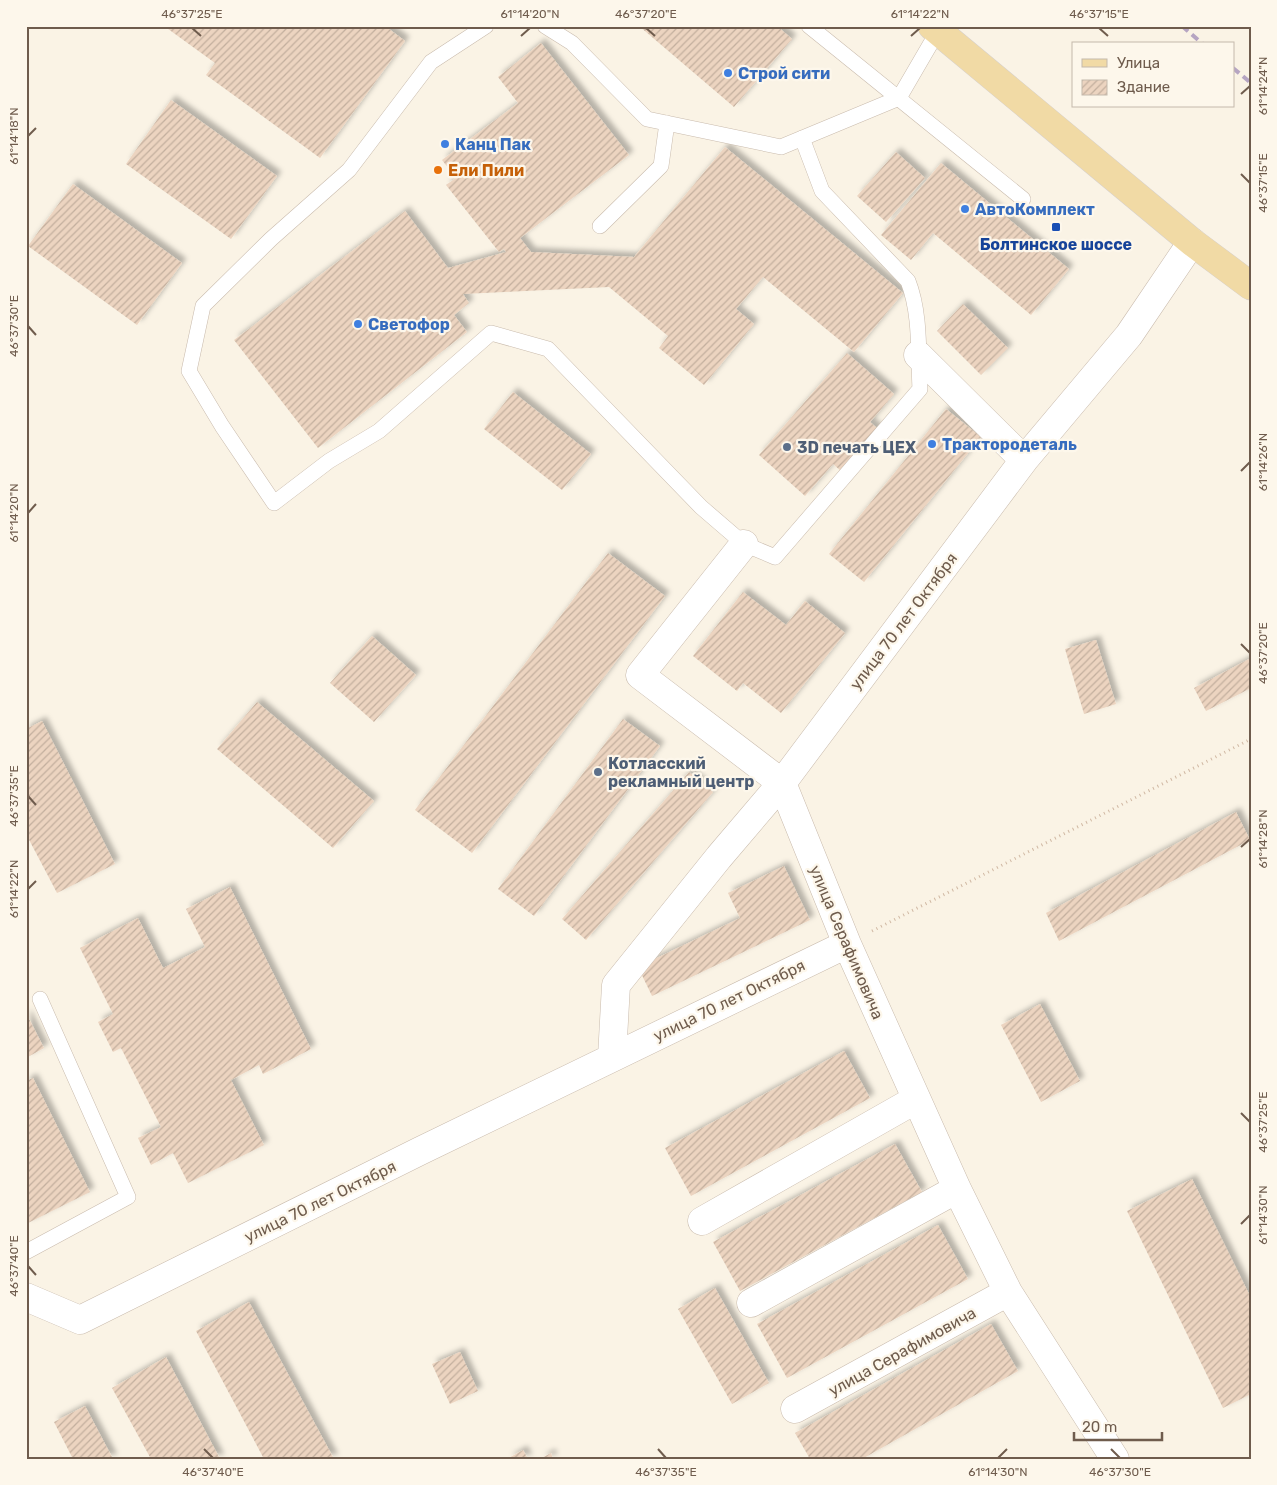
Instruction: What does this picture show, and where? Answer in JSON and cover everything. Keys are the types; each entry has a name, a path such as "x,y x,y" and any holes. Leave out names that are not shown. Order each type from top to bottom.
{"main road":[{"path":"935,29 1192,242 1251,286"}],"street":[{"name":"улица 70 лет Октября","path":"612,1057 616,985 719,857 782,783 1024,460 1129,335 1192,242"},
{"path":"918,355 1024,460"},
{"path":"744,544 640,675 782,783"},
{"name":"улица Серафимовича","path":"782,783 846,944 915,1100 957,1189 1008,1292 1115,1459"},
{"name":"улица 70 лет Октября","path":"26,1297 80,1320 612,1057 846,944"},
{"path":"702,1222 915,1100"},
{"path":"751,1303 957,1189"},
{"name":"улица Серафимовича","path":"795,1409 1008,1292"}],"lane":[{"path":"486,26 431,62 348,170 271,240 203,306 189,371 222,426 274,503 329,460 379,431 491,333 548,349 701,507 744,544 775,557 920,389 913,294 908,281 822,190 802,138"},
{"path":"545,26 572,43 647,119 781,147 899,98 935,29"},
{"path":"809,26 1023,199"},
{"path":"600,226 661,166 667,123"},
{"path":"26,1252 128,1198 40,999"}],"path":[{"path":"846,944 1251,739"}],"building":[{"path":"164,26 385,26 405,41 320,158 206,75 215,63"},
{"name":"Строй сити","path":"639,26 777,26 792,39 734,107"},
{"path":"541,43 629,155 520,238 531,252 634,257 725,147 903,293 854,352 763,277 736,309 754,324 704,385 659,348 668,336 609,287 463,294 469,303 454,315 467,332 318,448 234,340 405,211 448,268 506,252 504,249 499,252 446,185 456,178 442,160 518,103 498,77"},
{"path":"171,100 277,176 231,239 126,164"},
{"path":"896,152 925,178 886,222 857,196"},
{"path":"941,163 1069,269 1031,315 933,233 911,260 881,235"},
{"path":"73,184 182,263 137,325 28,246"},
{"path":"963,304 1008,348 981,375 937,331"},
{"path":"847,353 894,394 870,422 879,430 842,472 833,464 805,496 759,455"},
{"path":"513,392 591,454 562,490 484,429"},
{"path":"946,409 981,437 864,582 829,554"},
{"path":"608,553 665,596 472,853 415,810"},
{"path":"743,592 786,625 805,601 845,633 781,713 743,683 737,691 693,656"},
{"path":"372,636 416,675 374,722 330,683"},
{"path":"1096,640 1116,704 1084,714 1065,649"},
{"path":"1251,658 1251,688 1206,711 1194,688"},
{"path":"257,702 374,801 333,848 217,749"},
{"path":"623,719 660,746 534,916 498,889"},
{"path":"42,721 115,864 57,893 26,834 26,729"},
{"path":"689,772 713,792 586,940 562,919"},
{"path":"1236,812 1250,840 1059,941 1046,913"},
{"path":"784,866 810,920 652,996 638,967 740,918 728,893"},
{"path":"230,887 311,1049 263,1074 259,1065 231,1080 264,1145 188,1183 173,1153 151,1165 138,1138 161,1127 121,1048 113,1052 98,1022 113,1014 80,948 138,918 163,968 205,947 186,909"},
{"path":"1040,1004 1080,1081 1041,1102 1001,1025"},
{"path":"26,1013 44,1048 26,1058"},
{"path":"844,1051 870,1098 691,1196 665,1148"},
{"path":"33,1078 90,1192 26,1224 26,1081"},
{"path":"895,1144 922,1192 740,1291 713,1242"},
{"path":"1192,1179 1251,1298 1251,1394 1223,1408 1127,1211"},
{"path":"938,1225 968,1279 787,1378 757,1324"},
{"path":"715,1288 769,1383 732,1404 678,1309"},
{"path":"249,1302 334,1459 264,1459 196,1331"},
{"path":"991,1324 1018,1371 862,1459 810,1459 795,1433"},
{"path":"460,1352 478,1391 450,1404 432,1364"},
{"path":"166,1357 220,1459 151,1459 112,1388"},
{"path":"85,1406 113,1459 73,1459 54,1422"},
{"path":"523,1450 528,1459 507,1459"},
{"path":"551,1453 553,1459 540,1459"}],"railway":[{"path":"1182,26 1201,42"},
{"path":"1234,69 1251,83"}],"place":[{"name":"Строй сити","path":"728,73"},
{"name":"Канц Пак","path":"445,144"},
{"name":"Ели Пили","path":"438,170"},
{"name":"АвтоКомплект","path":"965,209"},
{"name":"Болтинское шоссе","path":"1056,227"},
{"name":"Светофор","path":"358,324"},
{"name":"Трактородеталь","path":"932,444"},
{"name":"3D печать ЦЕХ","path":"787,447"},
{"name":"Котласский рекламный центр","path":"598,772"}]}
